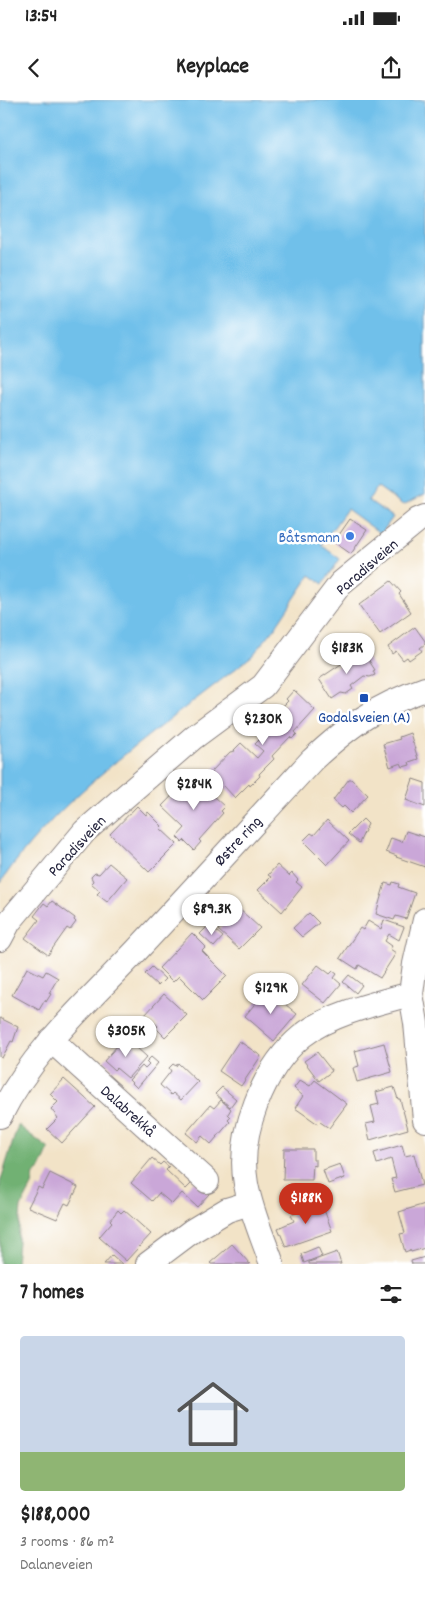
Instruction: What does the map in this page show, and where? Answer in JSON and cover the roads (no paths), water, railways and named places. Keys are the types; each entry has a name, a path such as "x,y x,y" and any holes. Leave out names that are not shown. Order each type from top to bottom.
{"street":[{"name":"Paradisveien","path":"0,940 9,922 85,831 194,737 262,686 341,583 418,520 425,517"},
{"name":"Østre ring","path":"0,1116 29,1067 51,1040 138,949 312,760 340,734 366,715 391,702 425,689"},
{"path":"425,920 414,964 411,994 416,1023 425,1120"},
{"path":"148,1264 192,1230 227,1210 232,1187 245,1158 252,1114 262,1088 271,1072 301,1037 319,1025 352,1012 411,994"},
{"name":"Dalabrekkå","path":"51,1040 232,1187"},
{"path":"232,1187 272,1264"}],"water":[{"path":"0,100 425,100 425,494 403,505 378,487 368,500 393,517 381,534 347,509 321,545 340,559 323,584 310,575 274,629 253,655 151,733 85,788 25,849 0,883"}],"place":[{"name":"Båtsmann","path":"350,536"},
{"name":"Godalsveien (A)","path":"364,698"}]}
